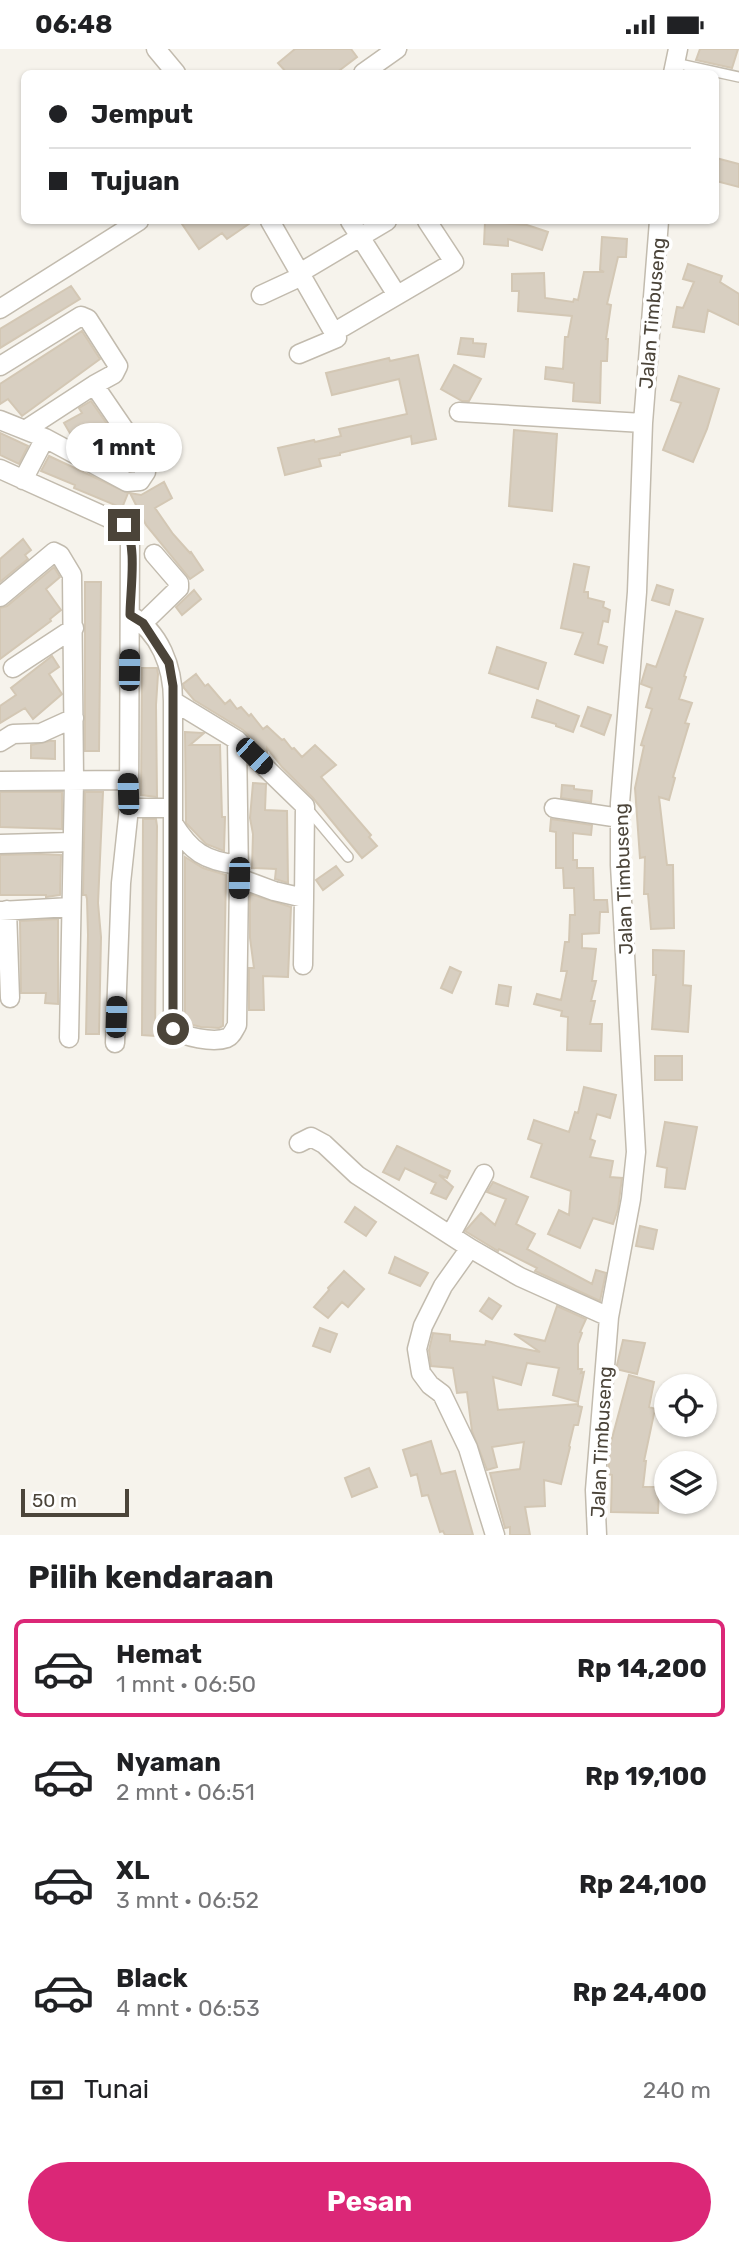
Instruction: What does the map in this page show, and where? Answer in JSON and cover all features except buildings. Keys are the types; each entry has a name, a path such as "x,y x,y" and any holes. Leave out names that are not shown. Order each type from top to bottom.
{"street":[{"path":"156,49 174,70"},
{"path":"367,70 397,49"},
{"path":"0,309 134,224"},
{"path":"273,224 305,272 337,338 299,354"},
{"path":"352,224 397,295"},
{"path":"261,295 305,272 382,224"},
{"path":"343,327 454,262 429,224"},
{"name":"Jalan Timbuseng","path":"597,1535 596,1490 609,1317 631,1199 636,1152 620,865 620,818 625,723 638,592 643,423 659,224"},
{"path":"0,366 81,316 91,323 118,366 114,375 25,430"},
{"path":"0,420 45,438 127,482 140,481 147,468 144,458 94,386"},
{"path":"458,412 643,423"},
{"path":"23,479 45,438"},
{"path":"0,469 124,525 130,536 136,619 129,809 121,883 115,1043"},
{"path":"0,597 51,554 57,553 70,569 74,580 74,780 69,1038"},
{"path":"136,619 179,588 179,583 154,554"},
{"path":"136,619 169,663 173,701 173,1029 193,1038 226,1039 237,1025 237,740"},
{"path":"13,669 74,628"},
{"path":"173,701 237,740 305,806 303,965"},
{"path":"0,742 21,732 41,733 74,718"},
{"path":"0,781 128,780"},
{"path":"554,808 620,818"},
{"path":"129,809 173,816"},
{"path":"173,816 182,836 208,859 274,891 304,898"},
{"path":"0,844 72,842"},
{"path":"10,997 4,910 71,907"},
{"path":"299,1143 311,1137 324,1144 357,1175 470,1248 520,1276 609,1317"},
{"path":"451,1234 484,1174"},
{"path":"470,1248 443,1286 423,1326 417,1349 421,1373 430,1385 443,1394 468,1448 495,1535"}],"lane":[{"path":"675,62 709,70"},
{"path":"719,72 739,77"},
{"path":"305,806 348,857"}],"route":[{"path":"124,525 130,536 132,550 130,615 143,623 169,663 173,686 173,1029"}]}
